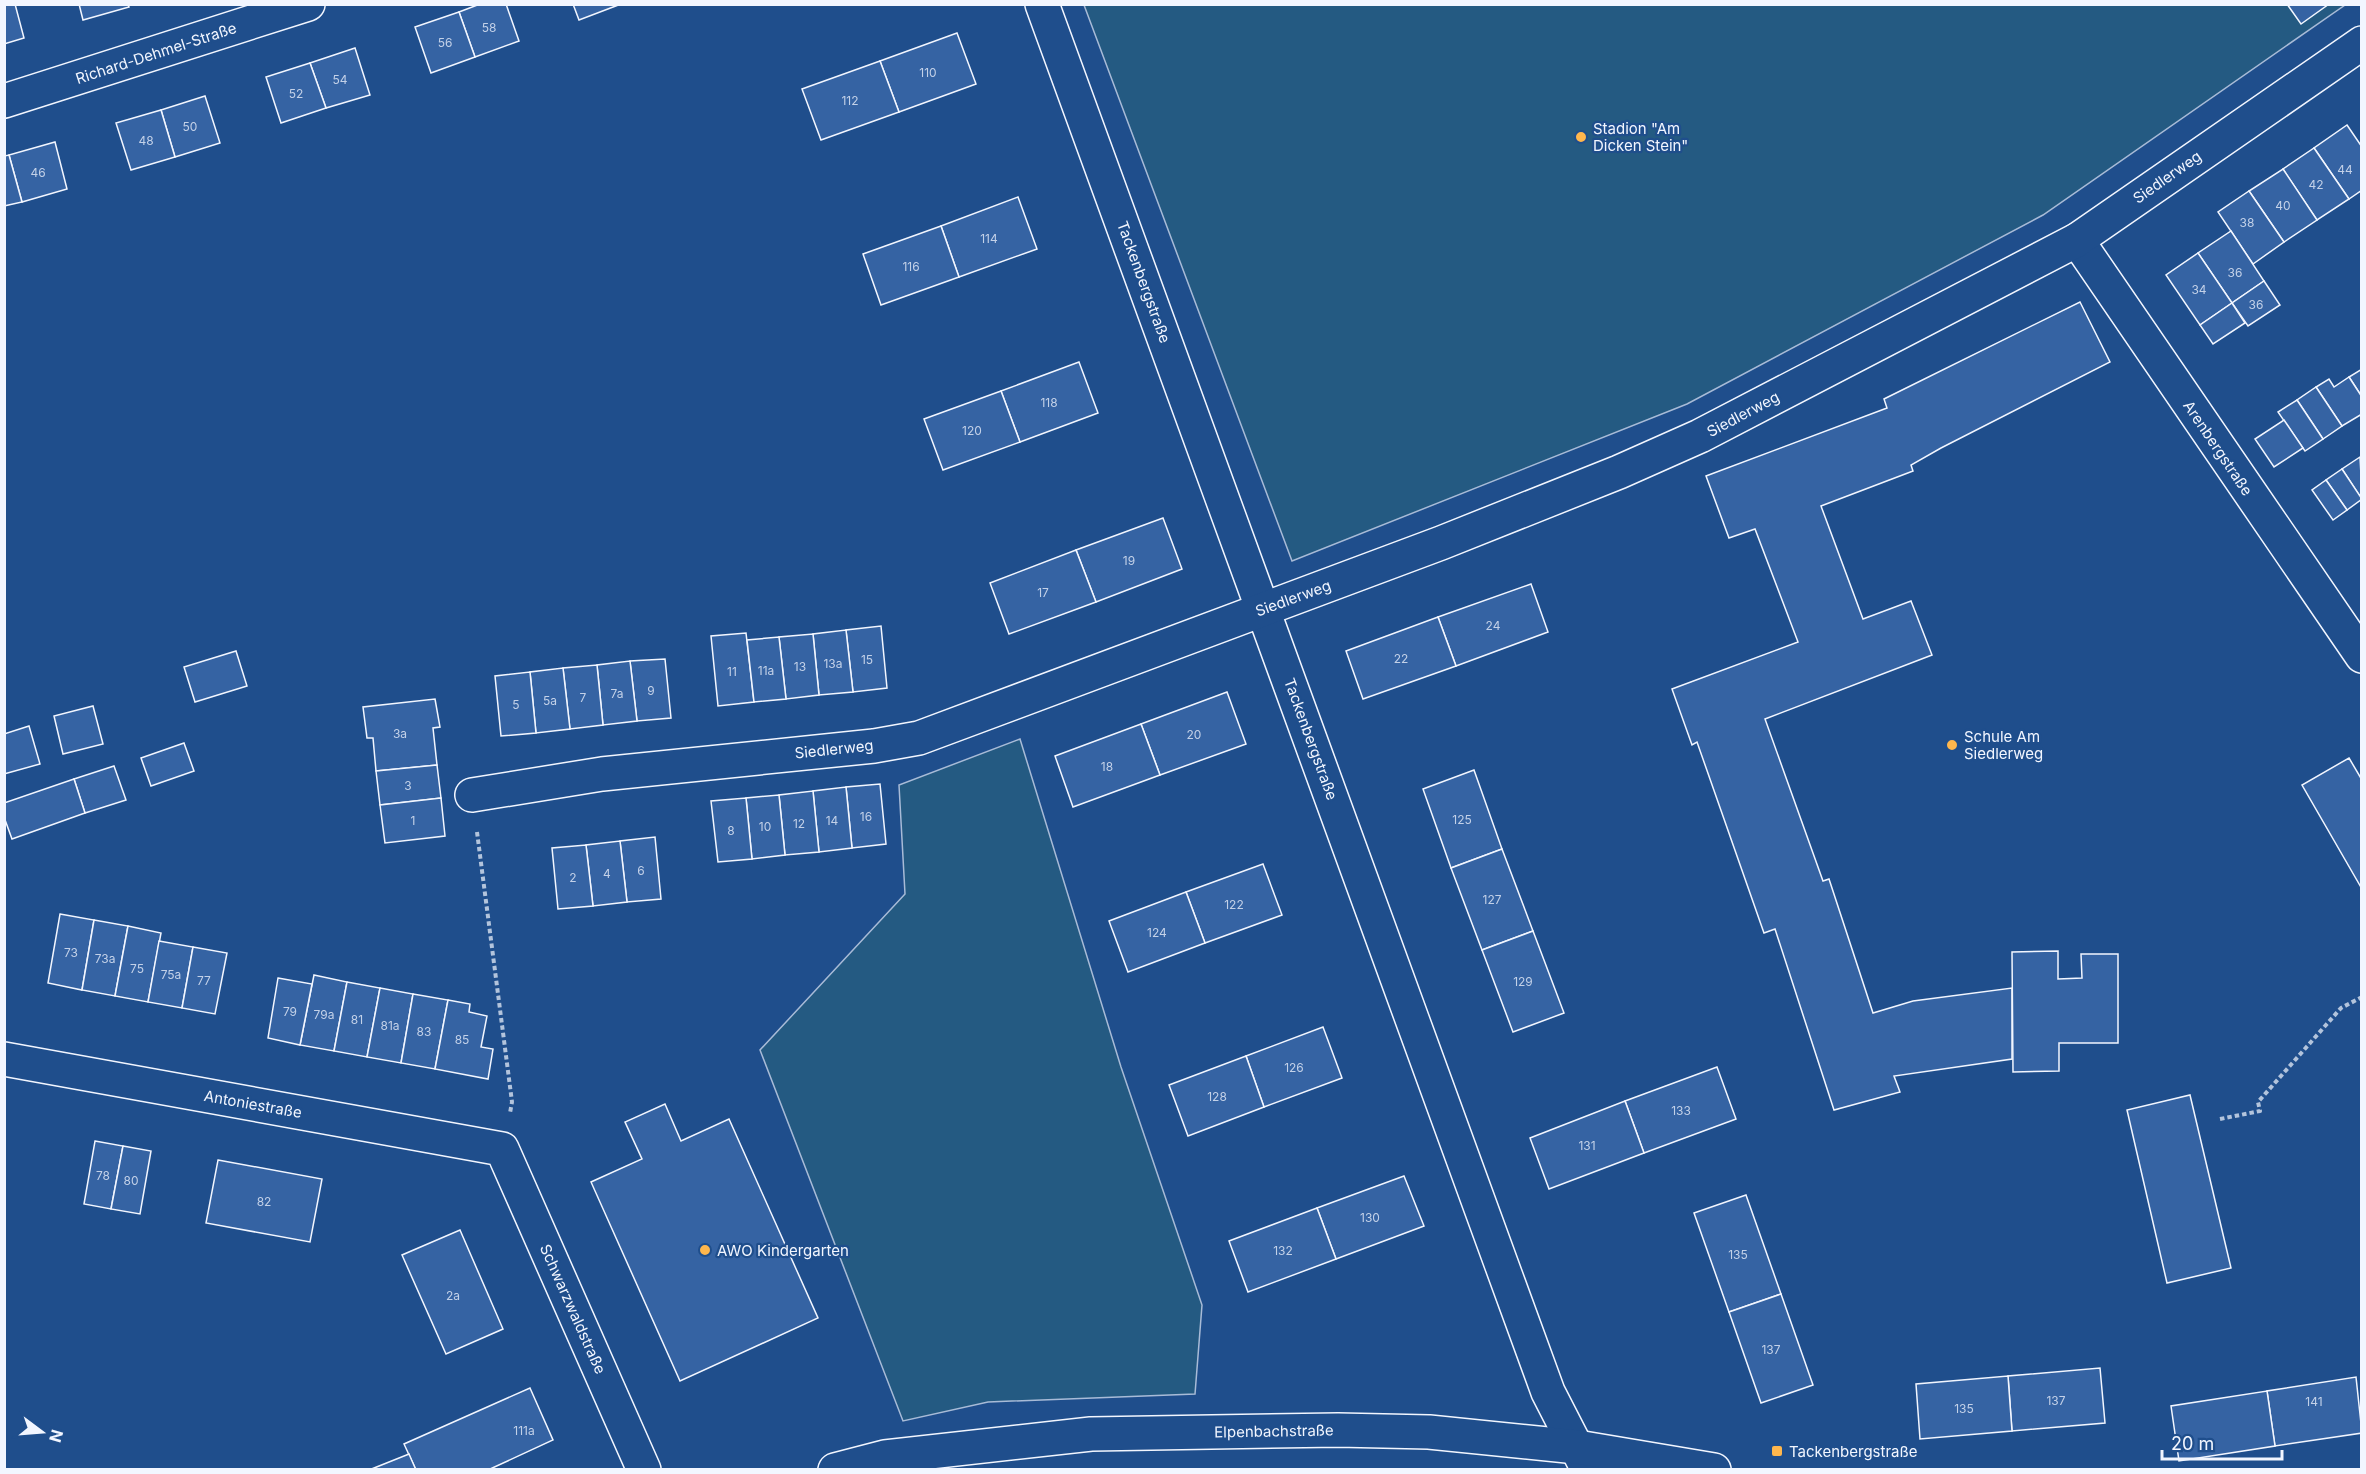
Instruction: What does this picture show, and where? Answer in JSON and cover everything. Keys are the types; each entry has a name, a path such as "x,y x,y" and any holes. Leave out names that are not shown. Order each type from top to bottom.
{"street":[{"name":"Richard-Dehmel-Straße","path":"4,100 308,4"},
{"name":"Tackenbergstraße","path":"1042,4 1548,1392 1582,1458"},
{"name":"Siedlerweg","path":"472,795 602,774 874,746 919,738 1452,538 1619,472 1700,436 2077,240 2361,43"},
{"name":"Arenbergstraße","path":"2077,240 2361,656"},
{"name":"Antoniestraße","path":"4,1059 502,1149"},
{"name":"Schwarzwaldstraße","path":"502,1149 644,1470"},
{"name":"Elpenbachstraße","path":"835,1470 885,1456 1091,1434 1347,1430 1429,1432 1582,1458 1714,1470"}],"path":[{"path":"472,795 512,1102 502,1149"},
{"path":"2220,1119 2260,1111 2258,1102 2341,1008 2361,997"}],"shaded area":[{"path":"1084,5 2345,5 2043,215 1687,404 1292,561"},
{"path":"1020,739 1121,1067 1202,1305 1195,1394 988,1402 903,1421 760,1050 905,894 899,785"}],"building":[{"path":"4,4 15,4 24,38 4,44"},
{"path":"79,4 128,4 129,7 83,20"},
{"path":"480,4 506,4 519,41 475,57 459,12"},
{"path":"573,4 621,4 579,20"},
{"path":"2287,4 2329,4 2301,24"},
{"path":"459,12 475,57 431,73 415,27"},
{"path":"957,33 976,84 899,112 880,61"},
{"path":"355,48 370,95 326,108 310,63"},
{"path":"880,61 899,112 821,140 802,89"},
{"path":"310,63 326,108 281,123 266,77"},
{"path":"205,96 220,143 175,157 161,110"},
{"path":"161,110 175,157 131,170 116,123"},
{"path":"2347,125 2362,147 2362,190 2349,199 2314,148"},
{"path":"55,142 67,189 22,202 9,155"},
{"path":"2314,148 2349,199 2317,220 2283,169"},
{"path":"9,155 22,202 4,206 4,156"},
{"path":"2283,169 2317,220 2284,242 2249,191"},
{"path":"2249,191 2284,242 2253,264 2218,212"},
{"path":"1018,197 1037,249 959,277 941,226"},
{"path":"941,226 959,277 881,305 863,254"},
{"path":"2231,231 2264,281 2232,303 2198,253"},
{"path":"2198,253 2232,303 2200,325 2166,275"},
{"path":"2264,281 2280,305 2248,326 2232,303"},
{"path":"2080,302 2110,362 1941,448 1911,465 1913,471 1821,506 1863,619 1911,601 1932,655 1765,719 1823,881 1829,879 1873,1013 1913,1001 2012,988 2012,1059 1894,1076 1900,1092 1834,1110 1775,929 1764,933 1697,742 1692,745 1672,689 1798,642 1755,529 1729,538 1706,476 1887,408 1884,399"},
{"path":"2232,303 2245,323 2213,344 2200,325"},
{"path":"1079,362 1098,413 1020,442 1001,391"},
{"path":"2362,369 2362,397 2349,377"},
{"path":"2349,377 2362,397 2362,414 2342,426 2316,387 2329,379 2334,387"},
{"path":"2316,387 2342,426 2323,439 2297,400"},
{"path":"1001,391 1020,442 943,470 924,419"},
{"path":"2297,400 2323,439 2305,451 2278,412"},
{"path":"2284,420 2303,448 2274,467 2255,439"},
{"path":"2360,457 2362,494 2359,495 2342,469"},
{"path":"2342,469 2362,499 2347,510 2326,480"},
{"path":"2326,480 2347,510 2333,520 2312,490"},
{"path":"1163,518 1182,569 1096,602 1076,550"},
{"path":"1076,550 1096,602 1009,634 990,583"},
{"path":"1531,584 1548,632 1456,666 1438,617"},
{"path":"1438,617 1456,666 1363,699 1346,651"},
{"path":"881,626 887,688 853,692 846,630"},
{"path":"846,630 853,692 819,695 813,634"},
{"path":"746,633 754,702 718,706 711,636"},
{"path":"813,634 819,695 786,699 779,637"},
{"path":"779,637 786,699 754,702 747,640"},
{"path":"236,651 247,686 195,702 184,667"},
{"path":"665,659 671,718 637,721 630,661"},
{"path":"630,661 637,721 603,725 597,665"},
{"path":"597,665 603,725 570,729 563,668"},
{"path":"563,668 570,729 536,733 530,672"},
{"path":"530,672 536,733 501,736 495,676"},
{"path":"1227,692 1246,744 1160,775 1141,724"},
{"path":"435,699 440,727 433,728 437,765 376,771 373,738 367,738 363,707"},
{"path":"93,706 103,744 63,754 54,716"},
{"path":"1141,724 1160,775 1073,807 1055,756"},
{"path":"29,726 40,764 4,774 4,734"},
{"path":"184,743 194,771 151,786 141,758"},
{"path":"2349,758 2362,780 2362,889 2302,785"},
{"path":"437,765 441,798 380,805 376,771"},
{"path":"114,766 126,800 85,813 74,779"},
{"path":"1474,770 1502,849 1451,868 1423,789"},
{"path":"74,779 85,813 12,839 4,817 4,803"},
{"path":"880,784 886,844 852,848 846,787"},
{"path":"846,787 852,848 819,852 813,791"},
{"path":"813,791 819,852 785,855 779,795"},
{"path":"779,795 785,855 752,859 746,798"},
{"path":"441,798 445,836 385,843 380,805"},
{"path":"746,798 752,859 718,862 711,801"},
{"path":"655,837 661,899 627,902 620,841"},
{"path":"620,841 627,902 593,906 586,845"},
{"path":"586,845 593,906 558,909 552,848"},
{"path":"1502,849 1533,931 1482,950 1451,868"},
{"path":"1263,864 1282,915 1205,943 1186,892"},
{"path":"1186,892 1205,943 1128,972 1109,921"},
{"path":"60,914 94,920 82,990 48,983"},
{"path":"94,920 128,926 115,996 82,990"},
{"path":"128,926 161,933 148,1002 115,996"},
{"path":"1533,931 1564,1013 1513,1032 1482,950"},
{"path":"159,941 193,947 182,1008 148,1002"},
{"path":"193,947 227,953 215,1014 182,1008"},
{"path":"2058,951 2058,979 2082,978 2081,954 2118,954 2118,1043 2059,1043 2059,1071 2013,1072 2012,952"},
{"path":"314,975 347,982 334,1051 300,1045"},
{"path":"278,978 312,984 300,1045 268,1038"},
{"path":"347,982 380,988 367,1057 334,1051"},
{"path":"380,988 413,994 401,1063 367,1057"},
{"path":"413,994 448,1000 435,1069 401,1063"},
{"path":"448,1000 470,1004 469,1012 487,1016 481,1047 493,1049 488,1079 435,1069"},
{"path":"1323,1027 1342,1078 1264,1107 1246,1056"},
{"path":"1246,1056 1264,1107 1188,1136 1169,1085"},
{"path":"1717,1067 1736,1119 1644,1153 1625,1101"},
{"path":"2190,1095 2231,1268 2167,1283 2127,1110"},
{"path":"1625,1101 1644,1153 1549,1189 1530,1138"},
{"name":"AWO Kindergarten","path":"665,1104 681,1141 729,1119 818,1318 680,1381 591,1182 642,1159 625,1122"},
{"path":"95,1141 123,1146 111,1209 84,1204"},
{"path":"123,1146 151,1151 140,1214 111,1209"},
{"path":"218,1160 322,1179 310,1242 206,1223"},
{"path":"1404,1176 1424,1226 1336,1259 1317,1208"},
{"path":"1746,1195 1781,1294 1729,1312 1694,1213"},
{"path":"1317,1208 1336,1259 1248,1292 1229,1241"},
{"path":"460,1230 503,1329 446,1354 402,1255"},
{"path":"1781,1294 1813,1385 1761,1403 1729,1312"},
{"path":"2100,1368 2105,1423 2012,1431 2008,1376"},
{"path":"2008,1376 2012,1431 1920,1439 1916,1384"},
{"path":"2356,1377 2362,1433 2275,1446 2267,1391"},
{"path":"530,1388 553,1440 488,1470 416,1470 404,1444"},
{"path":"2267,1391 2275,1446 2179,1461 2171,1406"},
{"path":"409,1454 416,1470 369,1470"}],"place":[{"name":"Stadion \"Am Dicken Stein\"","path":"1581,137"},
{"name":"Schule Am Siedlerweg","path":"1952,745"},
{"name":"AWO Kindergarten","path":"705,1250"},
{"name":"Tackenbergstraße","path":"1777,1451"}]}
